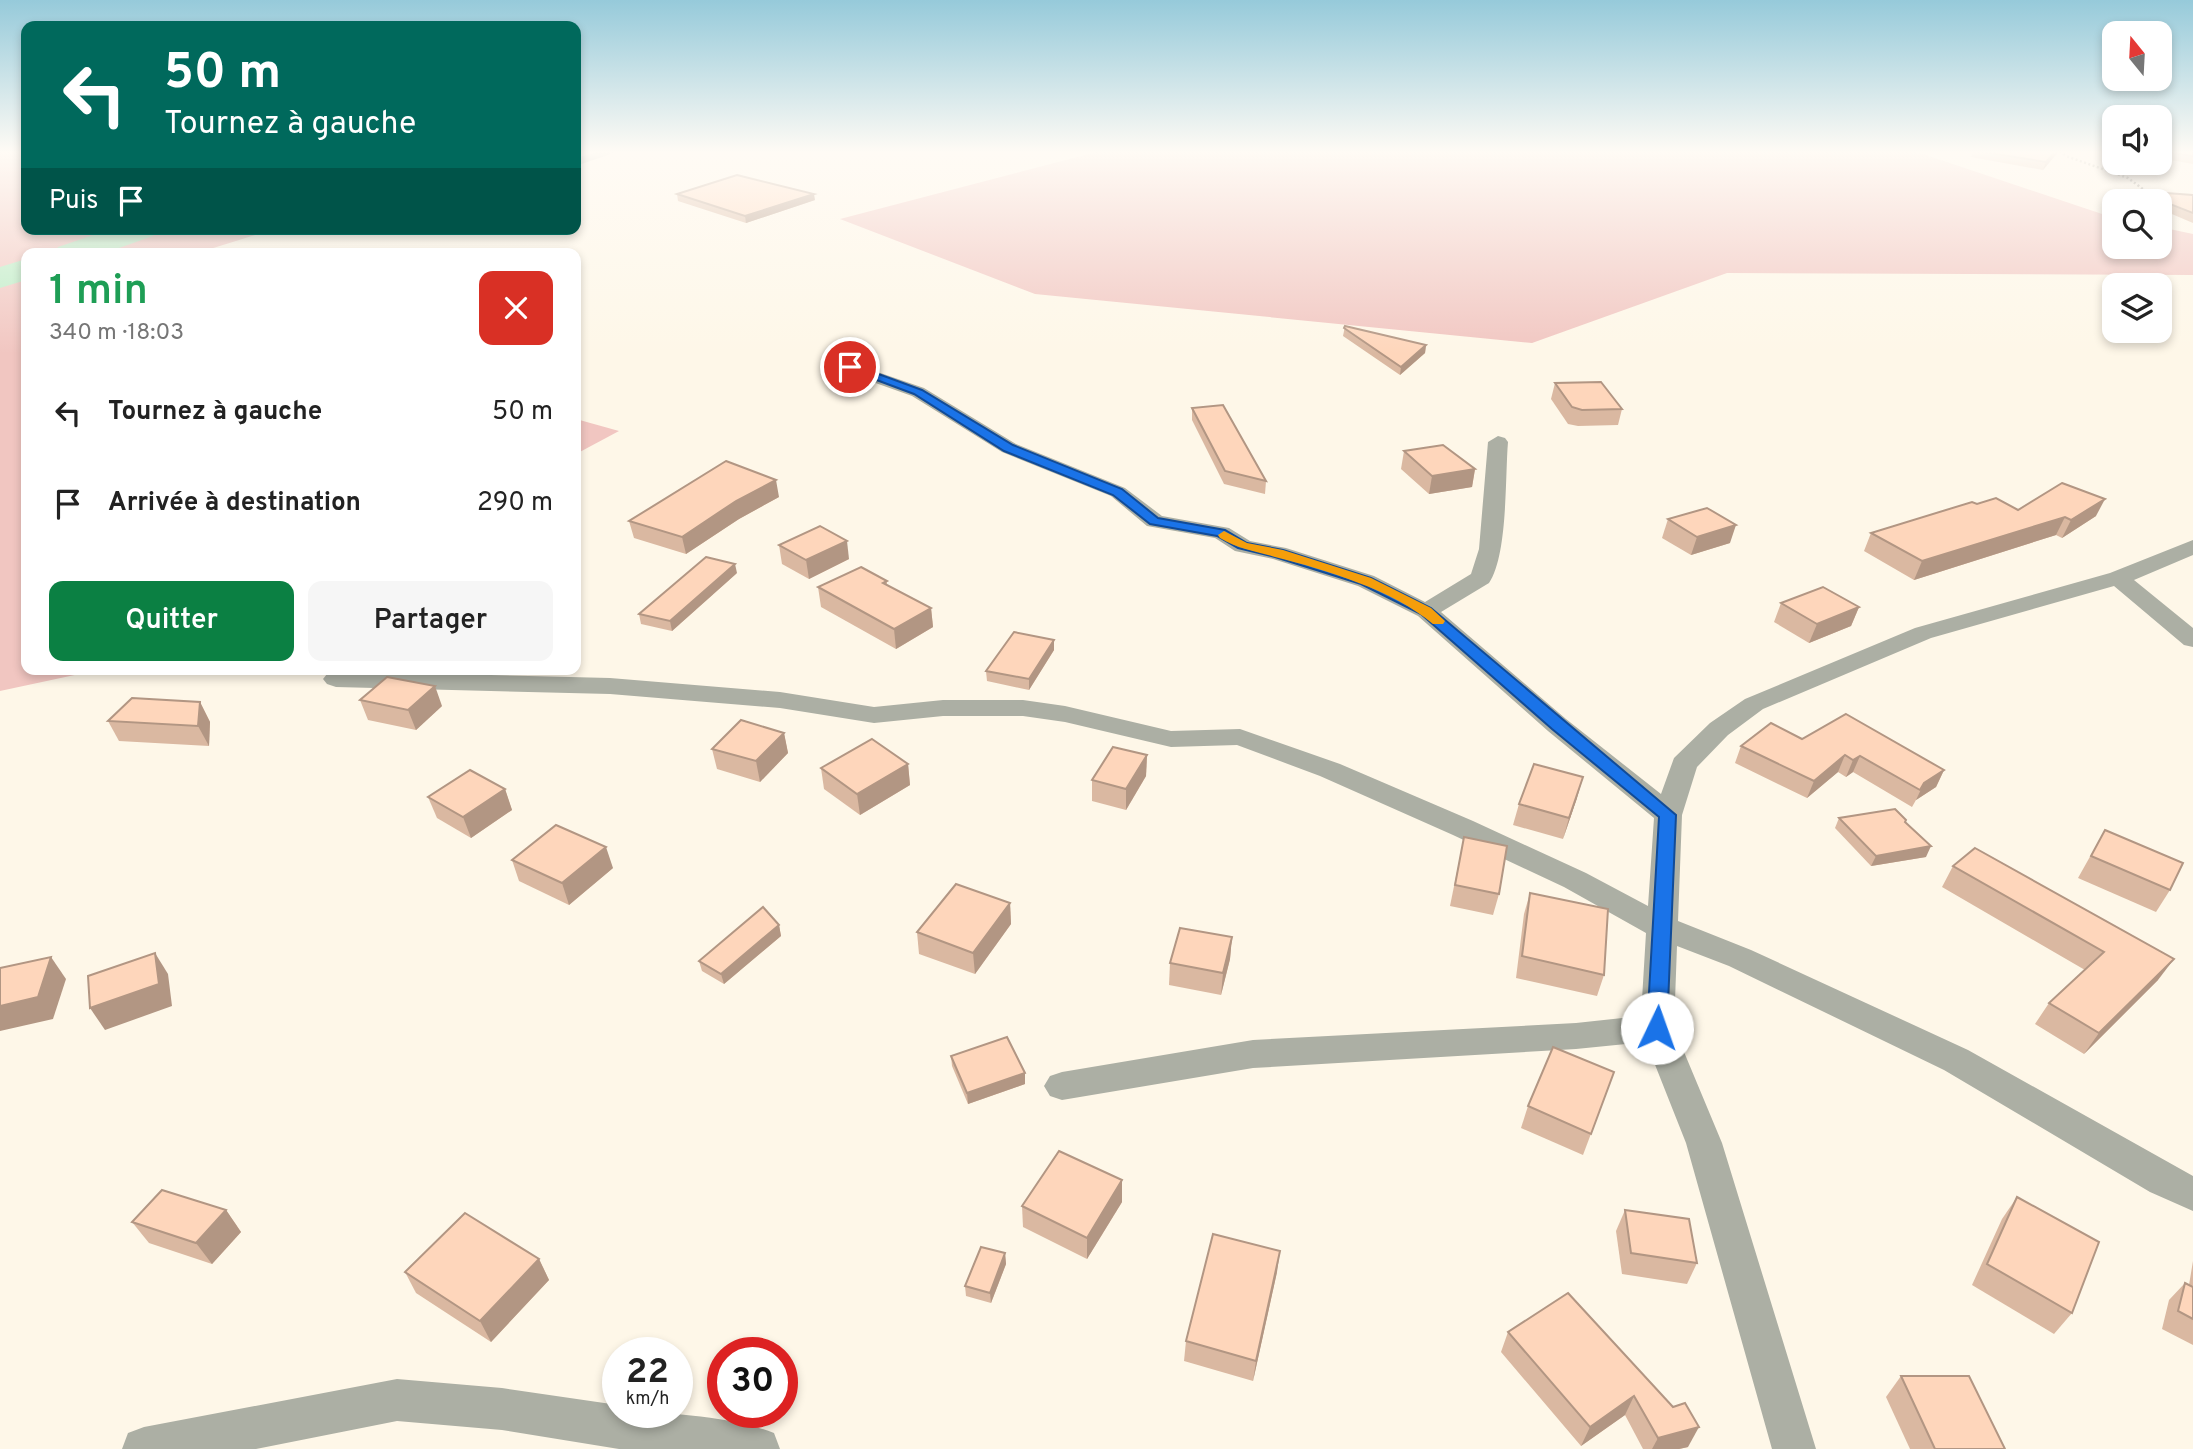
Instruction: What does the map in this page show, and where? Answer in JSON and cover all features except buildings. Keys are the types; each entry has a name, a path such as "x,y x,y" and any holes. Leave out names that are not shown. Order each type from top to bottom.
{"street":[{"path":"831,361 918,392 1009,448 1118,492 1154,521 1221,533 1243,546 1278,553 1366,581 1426,611 1557,725 1668,815"},
{"path":"1426,611 1481,578 1490,549 1498,442"},
{"path":"1794,1449 1704,1143 1657,1028 1668,815 1684,764 1719,729 1754,704 1923,633 2118,578 2193,547"},
{"path":"2118,578 2193,640"},
{"path":"336,679 610,686 780,700 874,715 943,708 1023,708 1065,714 1171,739 1240,737 1330,770 1463,828 1575,880 1663,928 1740,958 1956,1060 2163,1180 2193,1194"},
{"path":"1062,1086 1252,1054 1576,1036 1657,1028"},
{"path":"144,1449 397,1400 502,1409 758,1449"}],"shaded area":[{"path":"0,219 21,219 21,235 255,235 213,248 21,248 21,675 75,675 0,691"},
{"path":"840,219 2102,219 2102,259 2172,259 2172,230 2193,234 2193,275 1727,273 1532,343 1035,294"},
{"path":"581,420 619,431 581,451"}],"waterway":[{"path":"87,248 125,235"},
{"path":"0,278 21,271"}],"slow traffic":[{"path":"1224,535 1243,546 1278,553 1366,581 1426,611 1438,621"}],"route":[{"path":"850,367 918,392 1009,448 1118,492 1154,521 1221,533 1243,546 1278,553 1366,581 1426,611 1557,725 1668,815 1657,1028"}]}
